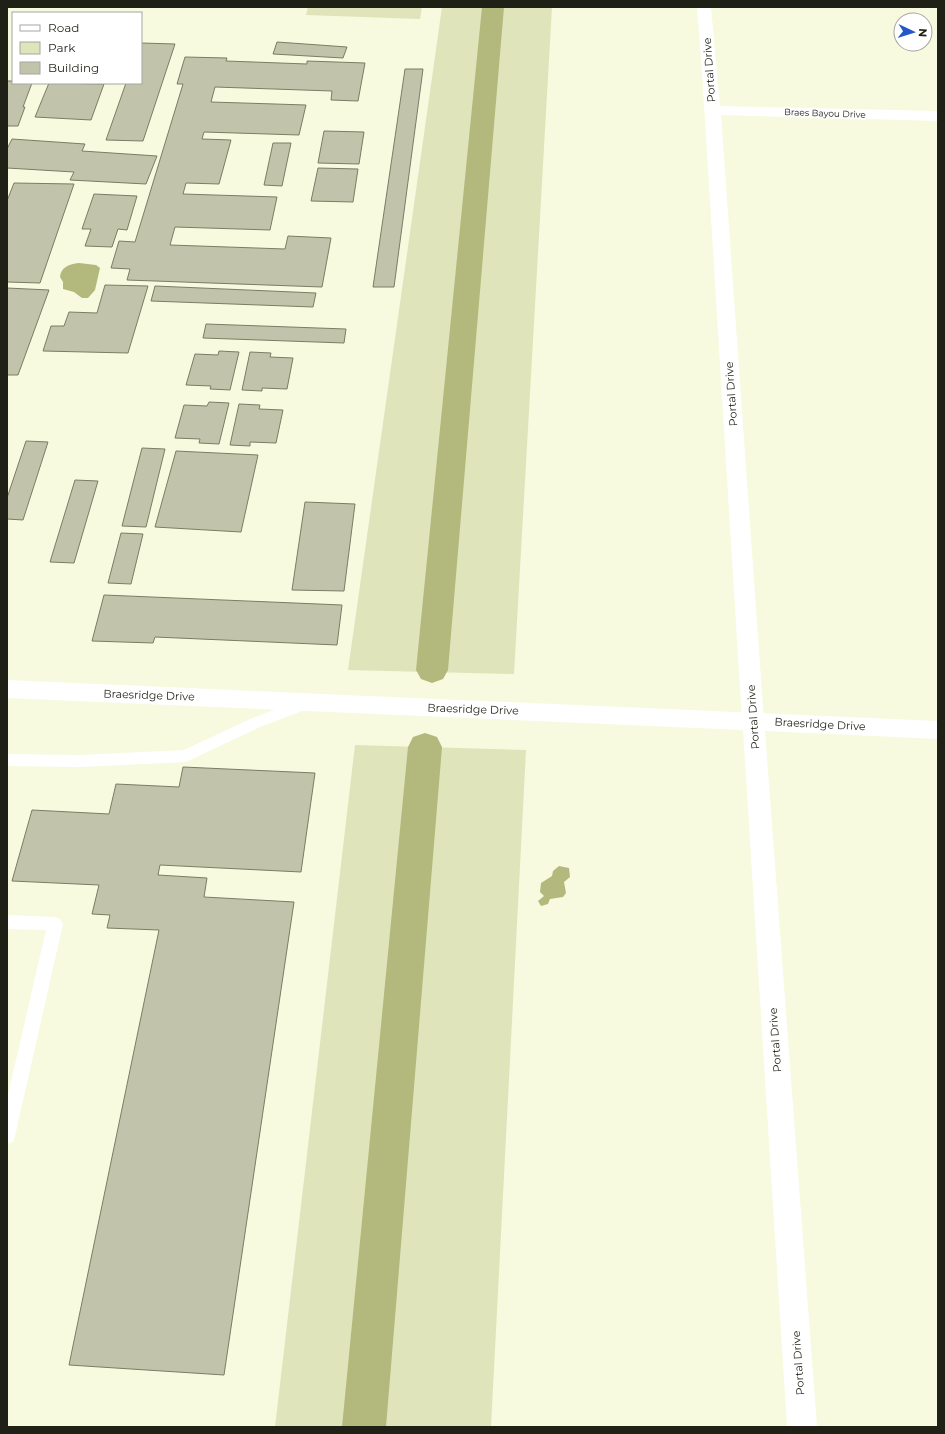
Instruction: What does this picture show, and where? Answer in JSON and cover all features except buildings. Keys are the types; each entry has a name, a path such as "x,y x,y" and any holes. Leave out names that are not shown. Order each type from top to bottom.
{"street":[{"name":"Portal Drive","path":"704,7 802,1427"},
{"name":"Braes Bayou Drive","path":"712,110 938,116"},
{"name":"Braesridge Drive","path":"8,693 309,702 938,730"}],"lane":[{"path":"7,760 80,761 186,756 255,723 309,702"},
{"path":"7,922 55,924 7,1136"}],"green space":[{"path":"308,7 422,7 420,19 306,15"},
{"path":"442,7 552,7 514,674 348,670"},
{"path":"355,745 526,750 491,1427 275,1427"}],"shaded area":[{"path":"79,263 96,265 100,268 95,290 88,298 82,298 74,292 63,289 63,282 60,277 62,271 69,265"},
{"path":"559,866 569,868 570,877 564,882 566,893 563,897 550,899 548,904 541,906 538,901 544,896 540,892 541,883 552,876 553,871"}],"waterway":[{"path":"432,670 493,7"},
{"path":"364,1427 425,747"}]}
